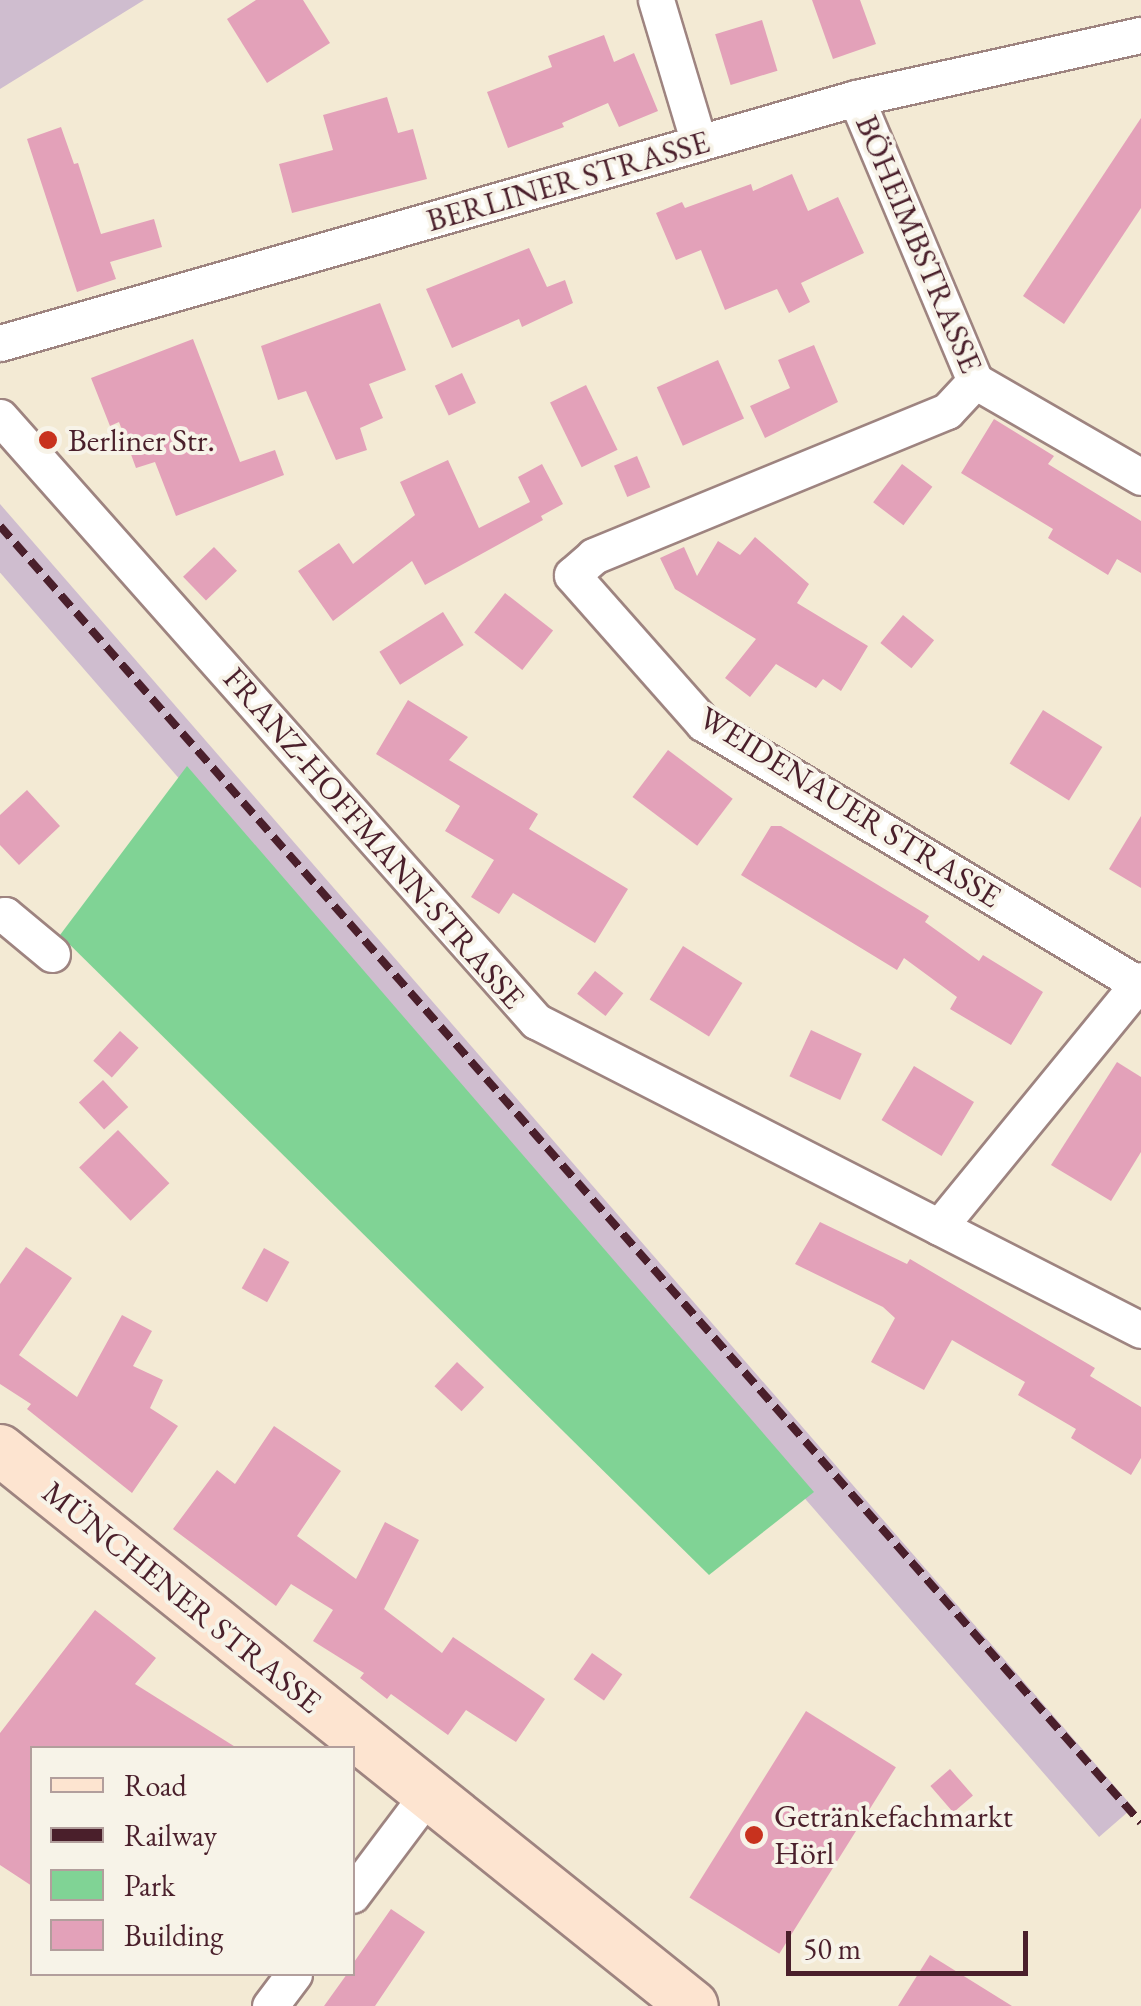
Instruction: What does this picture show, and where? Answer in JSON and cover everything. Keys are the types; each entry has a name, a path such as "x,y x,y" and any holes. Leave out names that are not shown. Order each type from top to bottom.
{"main road":[{"name":"MÜNCHENER STRASSE","path":"0,1450 693,2006"}],"street":[{"path":"656,0 699,143"},
{"name":"BERLINER STRASSE","path":"0,343 856,98 1141,35"},
{"name":"BÖHEIMBSTRASSE","path":"856,98 974,381 1141,477"},
{"name":"WEIDENAUER STRASSE","path":"938,1228 1140,982 703,723 572,575 594,556 946,411 974,381"},
{"name":"FRANZ-HOFFMANN-STRASSE","path":"0,417 536,1021 1141,1330"},
{"path":"0,916 5,915 52,954"},
{"path":"355,1891 427,1795"},
{"path":"270,2006 292,1976"}],"shaded area":[{"path":"0,0 144,0 0,89"},
{"path":"0,504 1133,1807 1099,1837 0,573"}],"green space":[{"path":"187,766 814,1492 709,1575 60,935"}],"building":[{"path":"256,0 303,0 330,43 267,83 227,19"},
{"path":"812,0 860,0 876,44 833,59"},
{"path":"762,20 777,71 731,85 715,34"},
{"path":"604,35 614,62 634,53 658,111 619,127 608,103 562,123 564,127 508,148 487,92 552,67 548,56"},
{"path":"387,97 398,133 413,129 427,179 292,213 279,164 333,150 323,115"},
{"path":"1141,118 1141,208 1064,324 1023,296"},
{"path":"61,127 74,164 78,163 101,234 154,219 162,247 110,262 116,279 77,292 27,139"},
{"path":"792,174 808,211 838,197 864,253 801,283 810,302 789,313 777,289 725,310 701,250 676,260 656,213 682,202 685,208 751,184 753,191"},
{"path":"529,248 547,287 565,280 573,303 522,327 519,319 452,348 426,289"},
{"path":"380,303 406,370 369,384 383,418 360,428 367,450 336,460 306,391 278,400 261,346"},
{"path":"193,339 240,462 275,450 284,475 176,516 155,462 136,468 119,422 110,426 91,378"},
{"path":"814,345 838,402 765,438 750,406 790,388 778,360"},
{"path":"718,360 744,418 683,446 657,387"},
{"path":"462,373 476,403 449,416 435,386"},
{"path":"586,385 618,450 582,467 550,403"},
{"path":"994,419 1054,456 1048,464 1141,521 1141,573 1117,559 1108,575 1048,538 1053,529 961,473"},
{"path":"637,456 650,487 627,497 614,466"},
{"path":"448,460 479,528 530,502 518,477 542,464 563,504 541,516 543,520 425,585 412,561 333,621 298,571 339,543 353,564 415,515 400,482"},
{"path":"902,464 932,487 903,525 873,502"},
{"path":"755,537 809,584 797,603 868,646 841,691 823,679 816,688 776,664 750,697 725,678 756,639 675,589 660,558 684,547 697,576 718,541 740,555"},
{"path":"214,547 237,571 206,601 183,577"},
{"path":"505,593 553,631 522,670 474,632"},
{"path":"443,612 464,645 400,685 379,652"},
{"path":"903,615 934,640 911,668 880,643"},
{"path":"408,700 468,737 449,760 538,814 529,829 628,889 595,943 513,893 499,914 471,897 494,860 445,831 460,806 376,754"},
{"path":"1043,710 1102,747 1069,801 1010,763"},
{"path":"668,750 733,799 697,846 632,797"},
{"path":"27,790 60,826 19,865 0,845 0,815"},
{"path":"1141,816 1141,888 1109,869"},
{"path":"771,826 781,826 929,916 925,922 979,961 983,955 1043,992 1011,1045 950,1009 957,997 904,958 897,970 741,875"},
{"path":"683,946 742,983 709,1037 650,999"},
{"path":"595,971 623,993 606,1016 577,994"},
{"path":"811,1030 862,1054 840,1100 789,1076"},
{"path":"120,1031 139,1048 112,1077 93,1061"},
{"path":"1117,1062 1141,1077 1141,1152 1111,1201 1051,1165"},
{"path":"914,1066 974,1102 942,1156 882,1120"},
{"path":"103,1080 128,1107 104,1130 79,1103"},
{"path":"118,1130 169,1183 131,1221 79,1168"},
{"path":"820,1222 907,1264 910,1259 1095,1368 1090,1376 1141,1407 1141,1458 1131,1475 1071,1438 1076,1429 1018,1395 1025,1382 952,1340 924,1390 871,1362 895,1318 883,1307 795,1264"},
{"path":"26,1247 72,1278 19,1355 77,1397 122,1315 152,1331 133,1366 163,1380 150,1408 178,1426 132,1493 27,1409 31,1404 0,1384 0,1284"},
{"path":"264,1248 289,1262 267,1302 242,1288"},
{"path":"457,1362 484,1387 462,1411 434,1386"},
{"path":"274,1426 341,1471 297,1536 356,1579 385,1522 419,1540 384,1609 442,1653 453,1637 545,1699 516,1742 466,1710 448,1735 391,1694 387,1699 360,1678 364,1673 313,1641 333,1610 291,1584 276,1606 173,1529 217,1470 235,1484"},
{"path":"95,1610 156,1658 135,1684 234,1746 30,1746 30,1885 0,1865 0,1733"},
{"path":"592,1653 622,1674 604,1700 574,1679"},
{"path":"806,1711 896,1767 779,1954 689,1898"},
{"path":"950,1769 973,1795 953,1812 930,1786"},
{"path":"391,1909 425,1932 375,2006 324,2006 346,1976 355,1976 355,1961"},
{"path":"930,1955 1012,2006 898,2006"}],"railway":[{"path":"0,526 1141,1823"}],"place":[{"name":"Berliner Str.","path":"48,440"},
{"name":"Getränkefachmarkt Hörl","path":"754,1835"}]}
